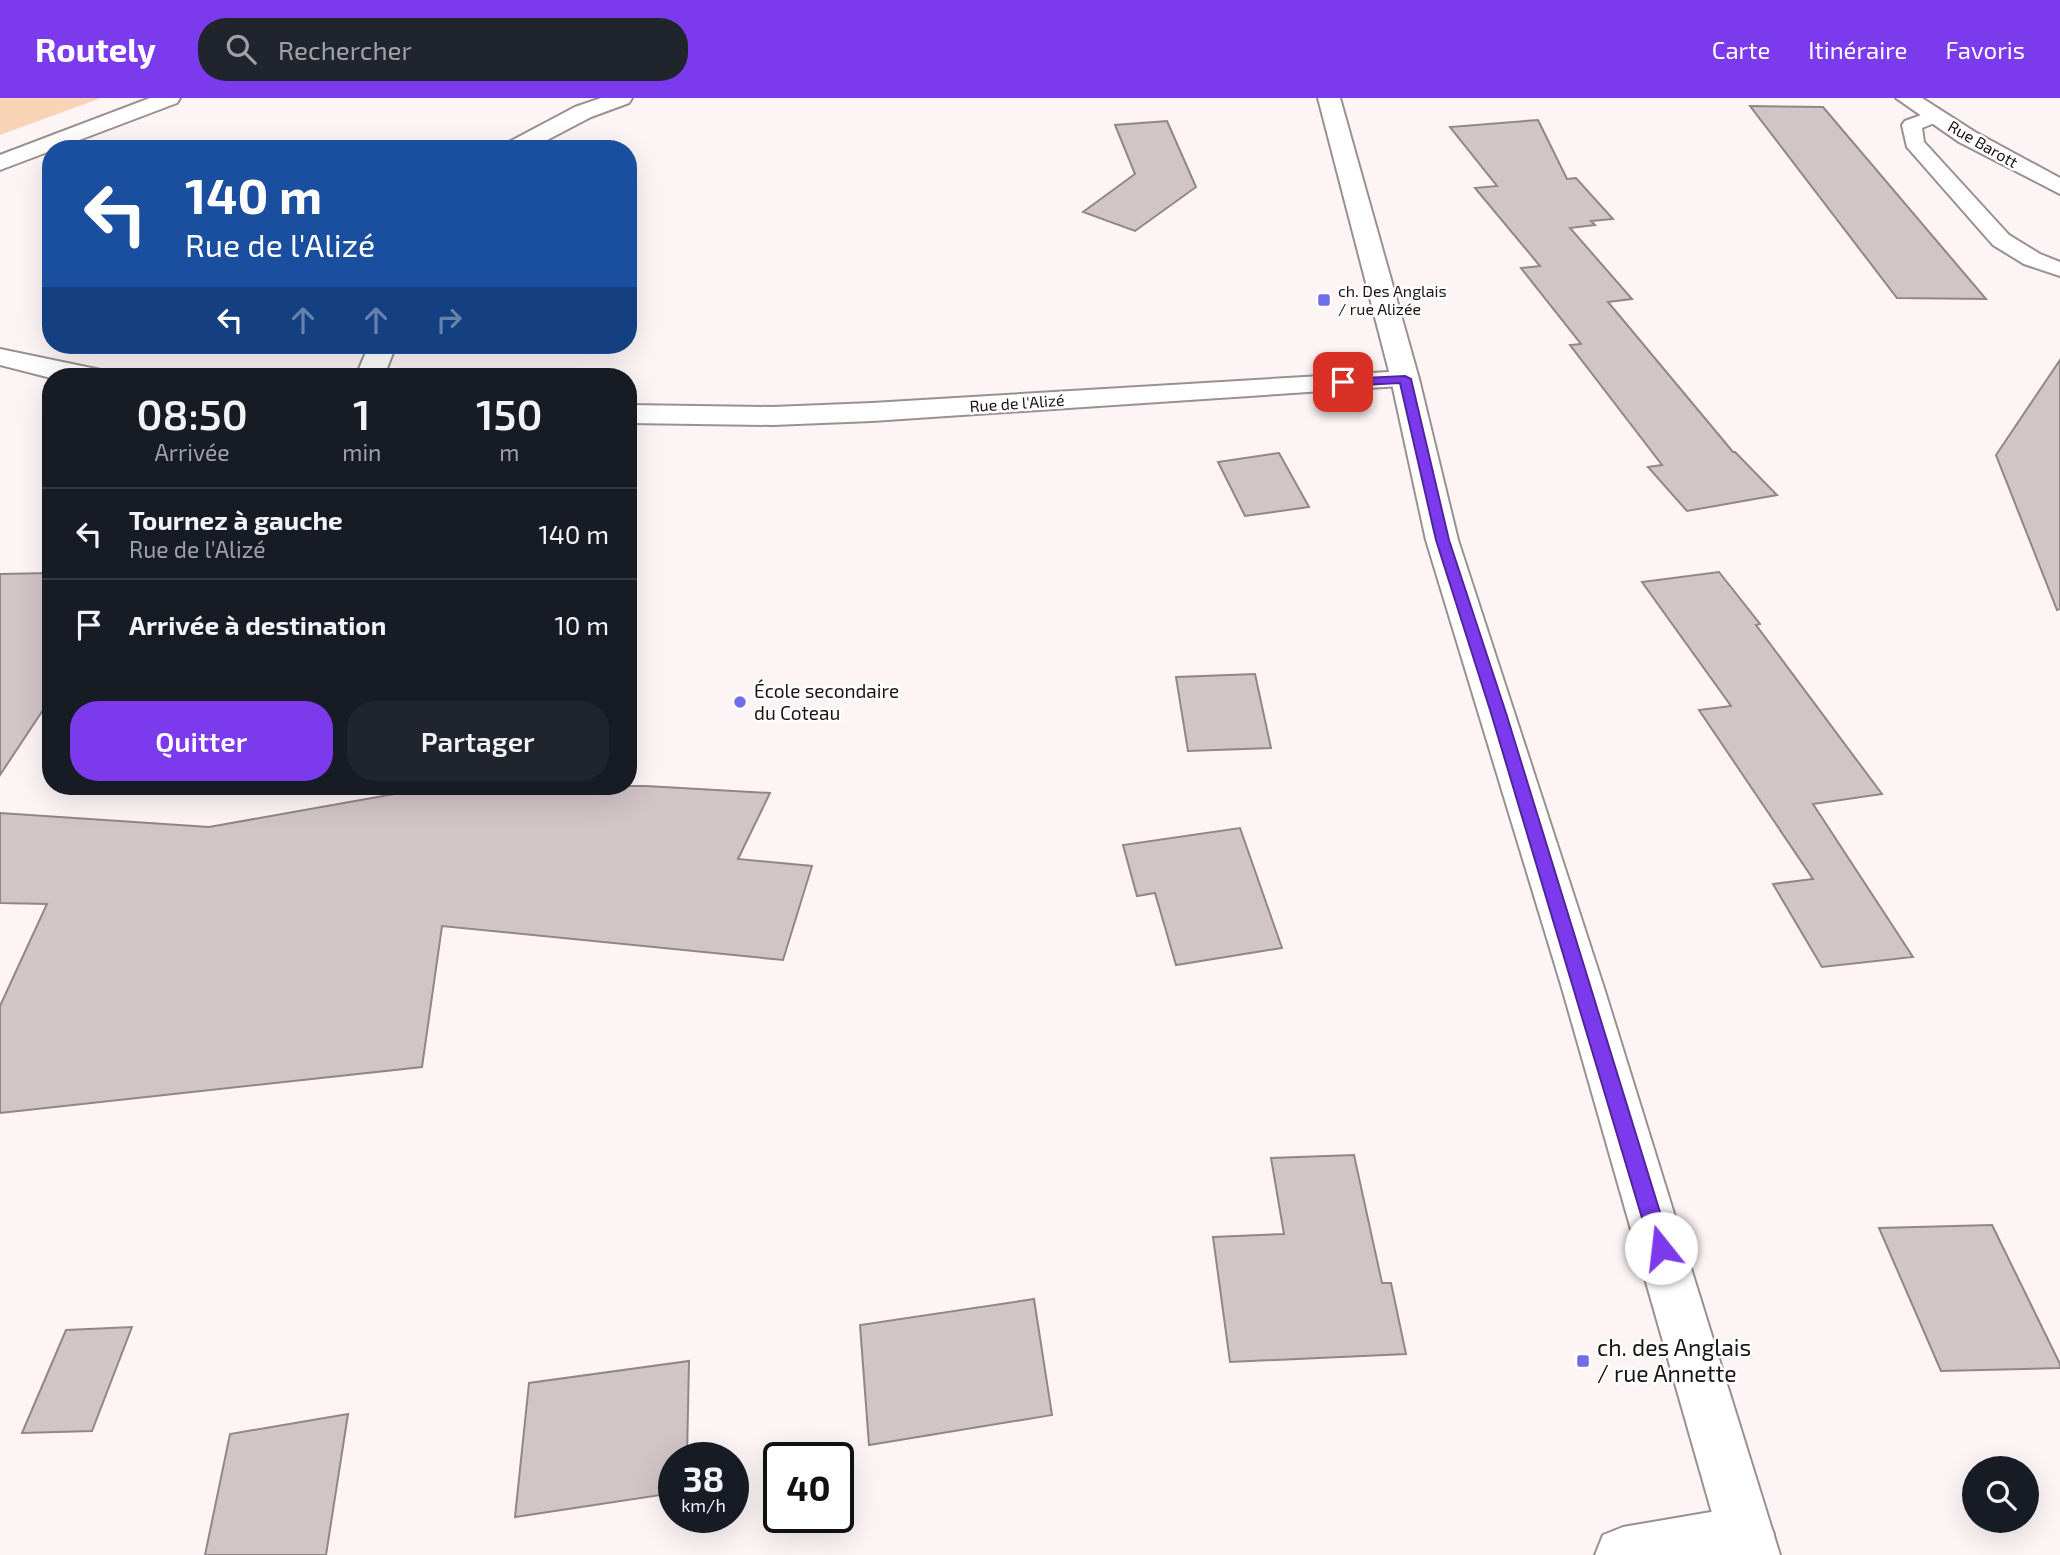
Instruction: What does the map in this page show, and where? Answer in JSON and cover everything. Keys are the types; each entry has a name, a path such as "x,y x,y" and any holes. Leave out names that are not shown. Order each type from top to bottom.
{"street":[{"path":"60,140 169,98"},
{"path":"530,140 583,113 621,98"},
{"path":"1329,98 1405,379 1442,540 1583,988 1749,1544 1623,1555"},
{"name":"Rue Barott","path":"1907,98 2060,187"},
{"path":"0,163 42,147"},
{"path":"0,357 45,368"},
{"name":"Rue de l'Alizé","path":"637,414 773,416 872,412 1405,379"}],"lane":[{"path":"1935,116 1912,125 1914,143 2001,240 2032,259 2060,269"}],"shaded area":[{"path":"0,98 101,98 0,135"}],"building":[{"path":"1750,106 1823,107 1986,299 1897,298"},
{"path":"1538,120 1567,179 1576,178 1613,219 1591,221 1595,225 1570,228 1632,299 1608,302 1733,452 1777,495 1687,511 1648,467 1662,465 1570,345 1581,344 1521,268 1540,266 1475,188 1497,186 1450,127"},
{"path":"1167,121 1196,187 1135,231 1083,212 1135,174 1115,125"},
{"path":"2060,360 2060,609 2057,610 1996,455"},
{"path":"1279,453 1309,507 1245,516 1218,462"},
{"path":"1719,572 1760,624 1756,625 1882,794 1813,804 1913,957 1822,967 1773,884 1813,879 1699,710 1731,706 1642,582"},
{"path":"42,573 42,712 0,775 0,574"},
{"path":"1255,674 1271,748 1188,751 1176,677"},
{"path":"637,786 770,793 738,859 812,866 783,960 442,926 422,1067 0,1113 0,1006 47,904 0,903 0,813 209,827 389,795 637,795"},
{"path":"1240,828 1282,948 1176,965 1155,893 1137,896 1123,845"},
{"path":"1354,1155 1382,1283 1391,1283 1406,1354 1230,1362 1213,1237 1284,1234 1271,1158"},
{"path":"1992,1225 2060,1368 1941,1371 1879,1228"},
{"path":"1034,1299 1052,1415 869,1445 860,1325"},
{"path":"132,1327 92,1431 22,1433 66,1330"},
{"path":"689,1361 687,1442 658,1442 658,1495 515,1517 529,1383"},
{"path":"348,1414 326,1555 205,1555 230,1434"}],"place":[{"name":"ch. Des Anglais / rue Alizée","path":"1324,300"},
{"name":"École secondaire du Coteau","path":"740,702"},
{"name":"ch. des Anglais / rue Annette","path":"1583,1361"}],"route":[{"path":"1343,382 1405,379 1442,540 1499,713 1661,1248"}]}
